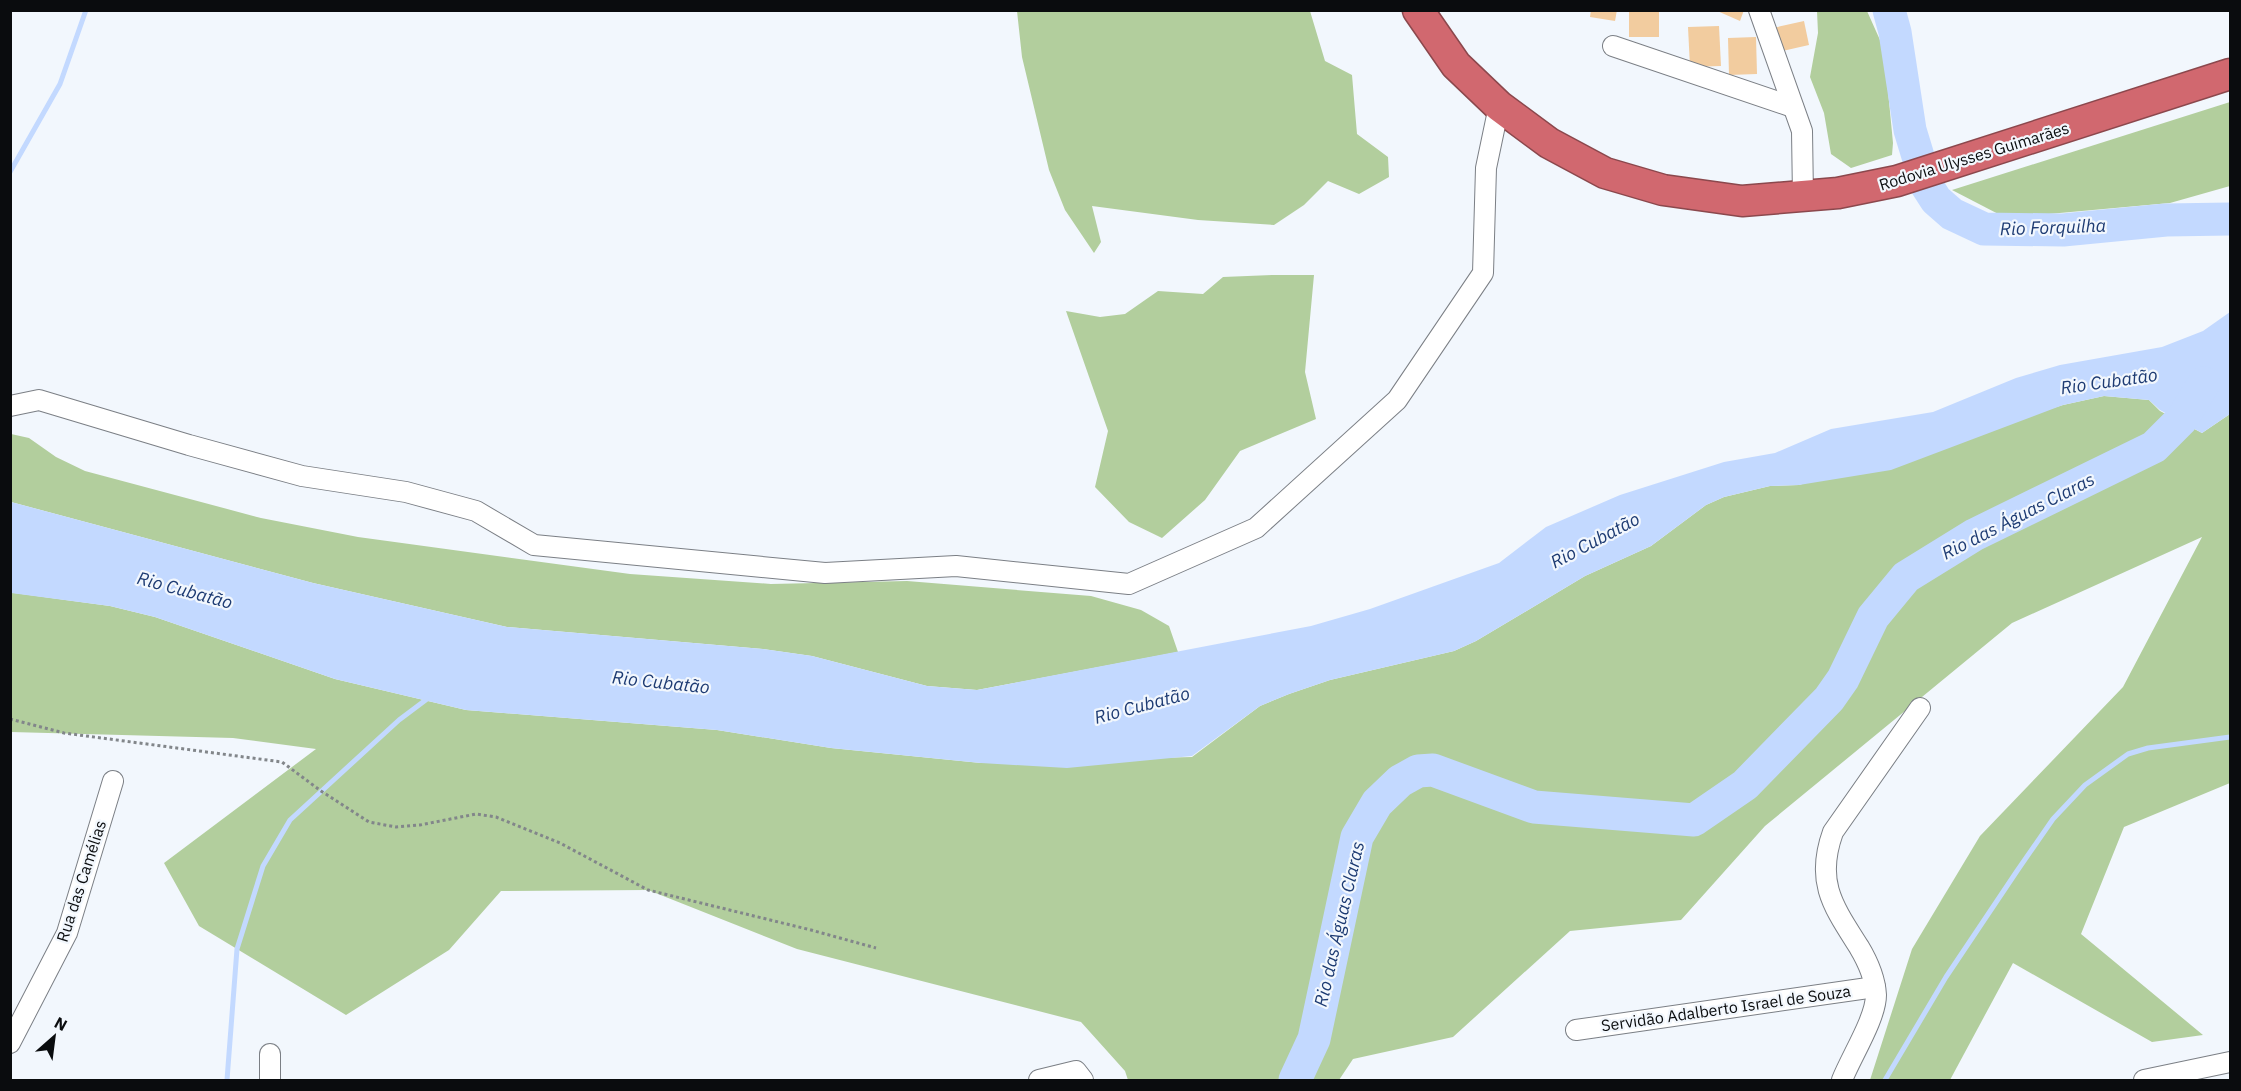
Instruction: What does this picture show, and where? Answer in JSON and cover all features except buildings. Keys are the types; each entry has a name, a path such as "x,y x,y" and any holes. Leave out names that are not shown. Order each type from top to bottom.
{"highway":[{"name":"Rodovia Ulysses Guimarães","path":"1418,10 1456,65 1499,106 1549,143 1605,173 1663,190 1742,201 1838,193 1919,175 2230,75"}],"street":[{"path":"1759,10 1802,131 1803,197"},
{"path":"1613,46 1793,107"},
{"path":"10,406 39,400 302,476 406,492 476,511 534,545 825,573 956,566 1129,584 1256,528 1397,400 1483,273 1486,168 1499,106"},
{"path":"1842,1080 1874,1010 1875,987 1865,957 1832,905 1825,875 1827,847 1833,832 1920,708"},
{"name":"Rua das Camélias","path":"10,1043 67,933 113,781"},
{"name":"Servidão Adalberto Israel de Souza","path":"1576,1030 1875,987"},
{"path":"270,1054 270,1080"},
{"path":"2144,1080 2185,1076 2230,1062"},
{"path":"1039,1080 1076,1071 1083,1080"}],"path":[{"path":"10,719 64,733 282,762 369,822 396,827 420,825 476,814 496,817 560,843 648,890 876,948"}],"green space":[{"path":"1017,11 1310,11 1325,61 1352,75 1357,134 1388,157 1389,177 1359,194 1328,181 1304,205 1274,225 1198,220 1092,206 1101,242 1094,253 1065,210 1049,170 1022,57"},
{"path":"1817,11 1867,11 1884,49 1893,143 1892,155 1851,168 1831,154 1824,113 1810,77 1818,33"},
{"path":"2230,102 2230,186 2170,203 2006,218 1952,190"},
{"path":"1314,275 1305,372 1316,419 1240,451 1205,500 1162,538 1129,522 1095,487 1108,431 1066,311 1100,317 1125,314 1158,291 1203,294 1223,277"},
{"path":"2104,396 2149,400 2160,411 2202,433 2230,414 2230,783 2124,827 2081,934 2203,1035 2152,1042 2013,963 1950,1080 1870,1080 1912,949 1980,836 2123,687 2202,537 2012,623 1765,826 1681,920 1570,931 1453,1037 1353,1059 1339,1080 1128,1080 1125,1071 1081,1022 797,949 648,890 501,891 449,950 346,1015 199,926 164,863 316,749 233,738 11,732 10,593 14,593 110,606 155,617 335,679 466,710 717,730 831,748 981,763 1192,757 1260,706 1289,694 1330,680 1454,651 1476,641 1585,576 1651,546 1706,505 1724,497 1770,486 1799,485 2063,405"},
{"path":"11,434 29,438 56,457 85,471 261,518 358,537 630,574 771,584 907,581 1091,596 1141,610 1169,626 1178,652 977,690 927,686 812,656 763,649 507,627 313,583 11,502"}],"water":[{"name":"Rio Cubatão","path":"2230,312 2230,414 2202,433 2160,410 2149,400 2104,396 2063,405 1891,470 1799,485 1770,486 1724,497 1706,505 1651,546 1585,576 1476,641 1454,651 1330,680 1289,694 1260,706 1192,756 1067,768 981,763 831,748 717,730 466,710 335,679 155,617 110,606 11,593 11,502 313,583 507,627 763,649 812,656 927,686 977,690 1311,626 1370,609 1499,563 1546,527 1620,495 1724,462 1775,453 1831,429 1933,412 2016,378 2060,365 2162,347 2203,331"}],"waterway":[{"path":"10,172 60,84 86,10"},
{"name":"Rio Forquilha","path":"1889,10 1895,32 1910,130 1927,186 1936,200 1952,214 1984,229 2063,230 2166,220 2230,219"},
{"name":"Rio das Águas Claras","path":"1295,1080 1314,1039 1357,837 1377,803 1400,781 1418,771 1433,770 1534,807 1694,820 1745,785 1829,699 1843,679 1873,617 1906,577 1974,535 2154,447 2182,419 2204,383"},
{"path":"227,1080 237,949 263,866 290,820 399,720 431,696"},
{"path":"1885,1080 1946,977 2017,871 2053,819 2085,785 2128,754 2148,748 2230,737"}]}
